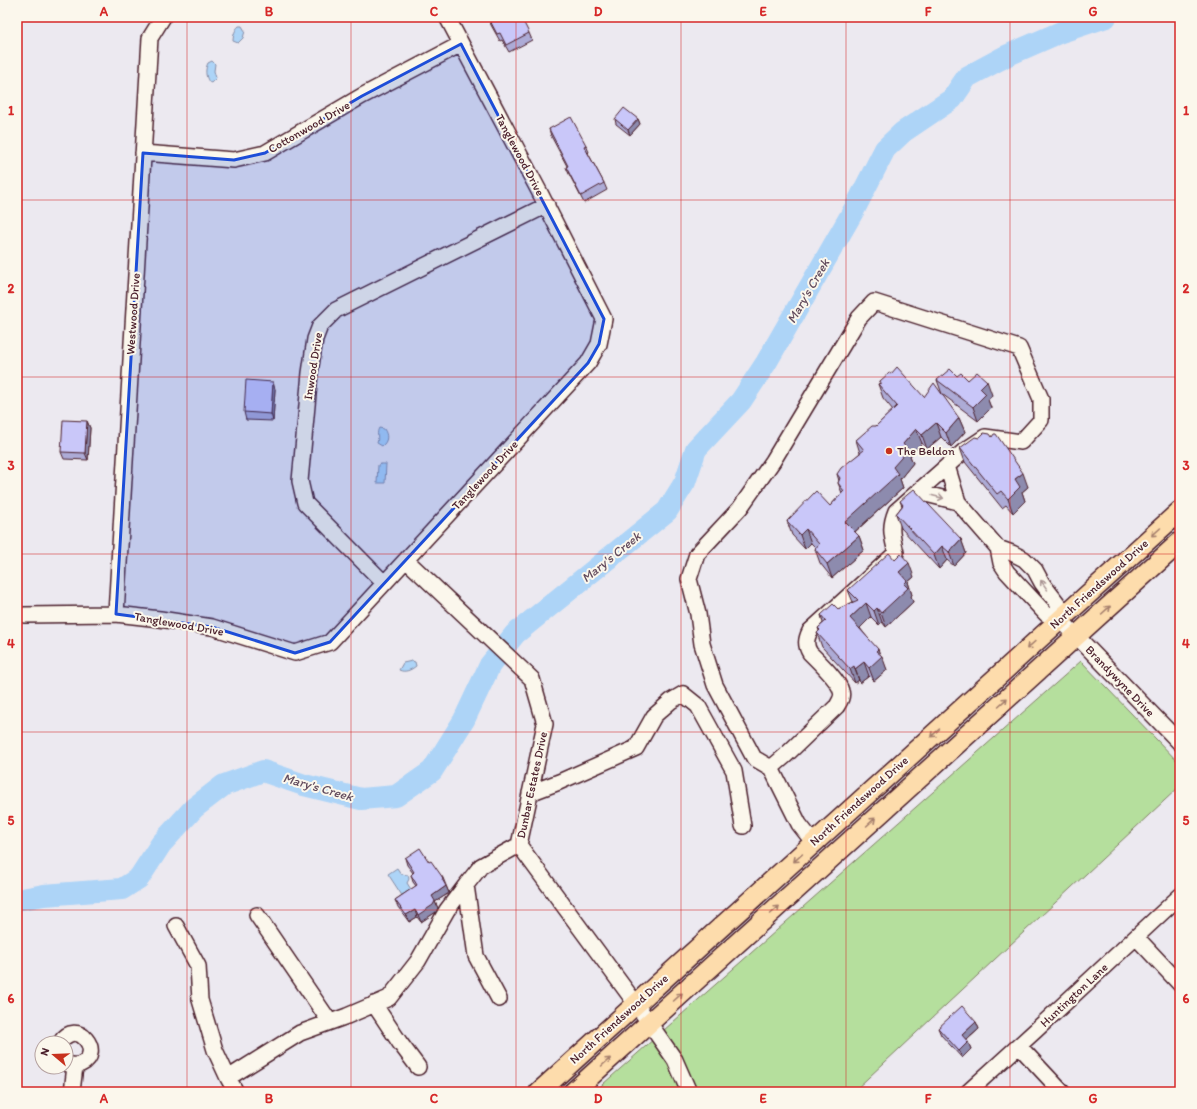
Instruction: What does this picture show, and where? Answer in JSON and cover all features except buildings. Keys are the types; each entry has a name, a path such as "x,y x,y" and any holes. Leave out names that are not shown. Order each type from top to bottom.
{"main road":[{"name":"North Friendswood Drive","path":"539,1092 1180,511"},
{"name":"North Friendswood Drive","path":"573,1092 1180,542"}],"street":[{"name":"Westwood Drive","path":"116,614 150,38 162,17"},
{"name":"Tanglewood Drive","path":"24,615 116,614 212,627 295,653 330,642 588,363 599,344 604,319 547,205 447,17"},
{"name":"Cottonwood Drive","path":"143,153 234,160 265,153 362,96 461,44"},
{"name":"Inwood Drive","path":"384,583 305,503 300,481 310,373 315,339 320,326 336,310 547,205"},
{"path":"771,768 837,706 841,699 842,692 838,684 807,647 806,639 810,631 896,552 892,533 892,522 896,511 964,451 985,437 1020,442 1041,420 1041,399 1020,348 874,302 859,318 773,462 740,508 697,554 689,579 698,614 702,644 715,685 754,758 771,768 799,824 814,843"},
{"path":"947,466 958,502 998,548 1024,559 1035,570 1042,583 1058,604 1060,619 1046,614 1007,572 1001,563 998,548"},
{"path":"918,492 958,502"},
{"name":"Dunbar Estates Drive","path":"406,560 483,631 532,679 545,724 519,845 650,1023 675,1060 689,1092"},
{"name":"Brandywyne Drive","path":"1060,619 1180,743"},
{"path":"530,793 559,782 636,748 654,716 671,701 683,694 698,706 734,771 743,826"},
{"path":"228,1078 300,1033 389,998 418,961 447,910 481,866 519,845"},
{"path":"466,885 476,956 499,1000"},
{"name":"Huntington Lane","path":"968,1092 1180,896"},
{"path":"257,915 330,1022"},
{"path":"176,926 198,966 200,1000 215,1050 236,1092"},
{"path":"1136,937 1180,984"},
{"path":"374,1004 418,1067"},
{"path":"70,1035 78,1034 87,1039 89,1044 90,1054 84,1062 74,1063"},
{"path":"1019,1046 1062,1092"},
{"path":"71,1075 72,1092"}],"highlighted area":[{"path":"461,44 604,319 599,344 588,363 330,642 295,653 212,627 116,614 143,153 234,160 265,153 362,96"}],"green space":[{"path":"1081,661 1180,764 1180,786 853,1092 594,1092"}],"water":[{"path":"239,26 242,26 245,31 243,38 238,43 233,41 233,39 235,31"},
{"path":"212,61 215,64 214,71 216,78 211,83 206,75 206,68 208,63"},
{"path":"379,428 384,429 387,436 382,446 377,443"},
{"path":"386,464 385,483 377,483 378,465"},
{"path":"412,661 415,662 416,666 406,671 399,670 403,663"},
{"path":"397,868 401,874 408,875 409,879 407,883 412,891 403,897 388,874"}],"waterway":[{"name":"Mary's Creek","path":"17,900 44,895 122,889 139,878 161,844 194,808 224,785 263,771 304,785 361,799 396,796 432,771 464,720 490,665 515,634 667,511 685,482 696,449 741,401 766,363 855,208 885,149 903,132 952,99 967,77 1006,56 1061,32 1106,17"}],"place":[{"name":"The Beldon","path":"889,451"}]}
